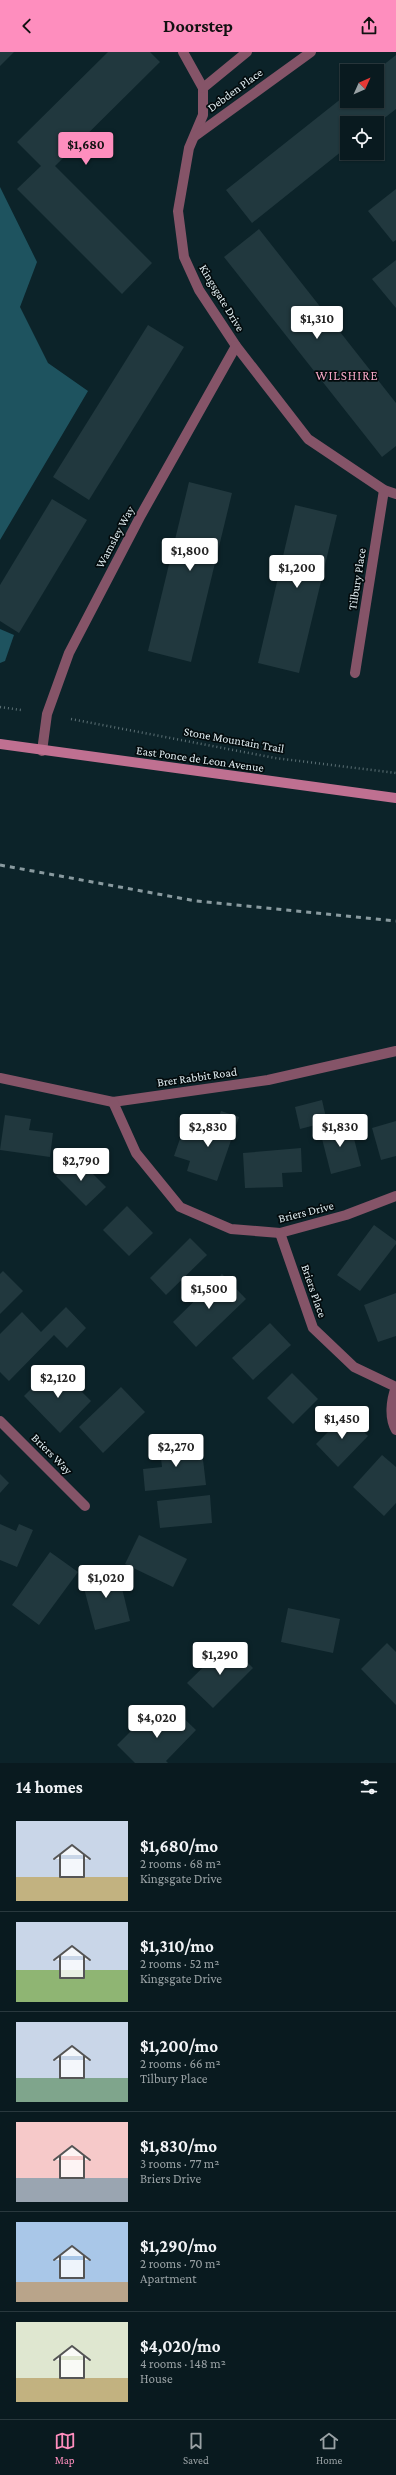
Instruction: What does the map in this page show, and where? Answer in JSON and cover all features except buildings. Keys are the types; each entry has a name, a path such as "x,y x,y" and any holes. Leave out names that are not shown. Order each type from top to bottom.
{"main road":[{"name":"East Ponce de Leon Avenue","path":"0,744 42,751 396,798"}],"street":[{"name":"Kingsgate Drive","path":"184,52 203,88 203,116 189,148 178,211 184,257 199,290 236,346 308,438 384,490 396,494"},
{"name":"Debden Place","path":"203,88 247,52"},
{"name":"Debden Place","path":"195,136 311,52"},
{"name":"Wamsley Way","path":"42,751 47,714 69,653 141,515 236,346"},
{"name":"Tilbury Place","path":"356,673 384,490"},
{"name":"Brer Rabbit Road","path":"0,1078 113,1102 268,1080 396,1051"},
{"name":"Briers Drive","path":"113,1102 136,1154 180,1207 231,1229 280,1233 346,1215 396,1196"},
{"name":"Briers Place","path":"280,1233 313,1328 354,1367 396,1387 391,1400 393,1426 396,1430"},
{"name":"Briers Way","path":"0,1421 85,1506"}],"path":[{"path":"0,707 21,710"},
{"name":"Stone Mountain Trail","path":"70,719 276,758 396,773"}],"shaded area":[{"path":"0,187 37,262 20,307 48,363 88,391 0,540"},
{"path":"0,629 14,635 5,661 0,663"}],"railway":[{"path":"0,865 196,901 396,921"}],"district":[{"name":"WILSHIRE","path":"347,375"}]}
